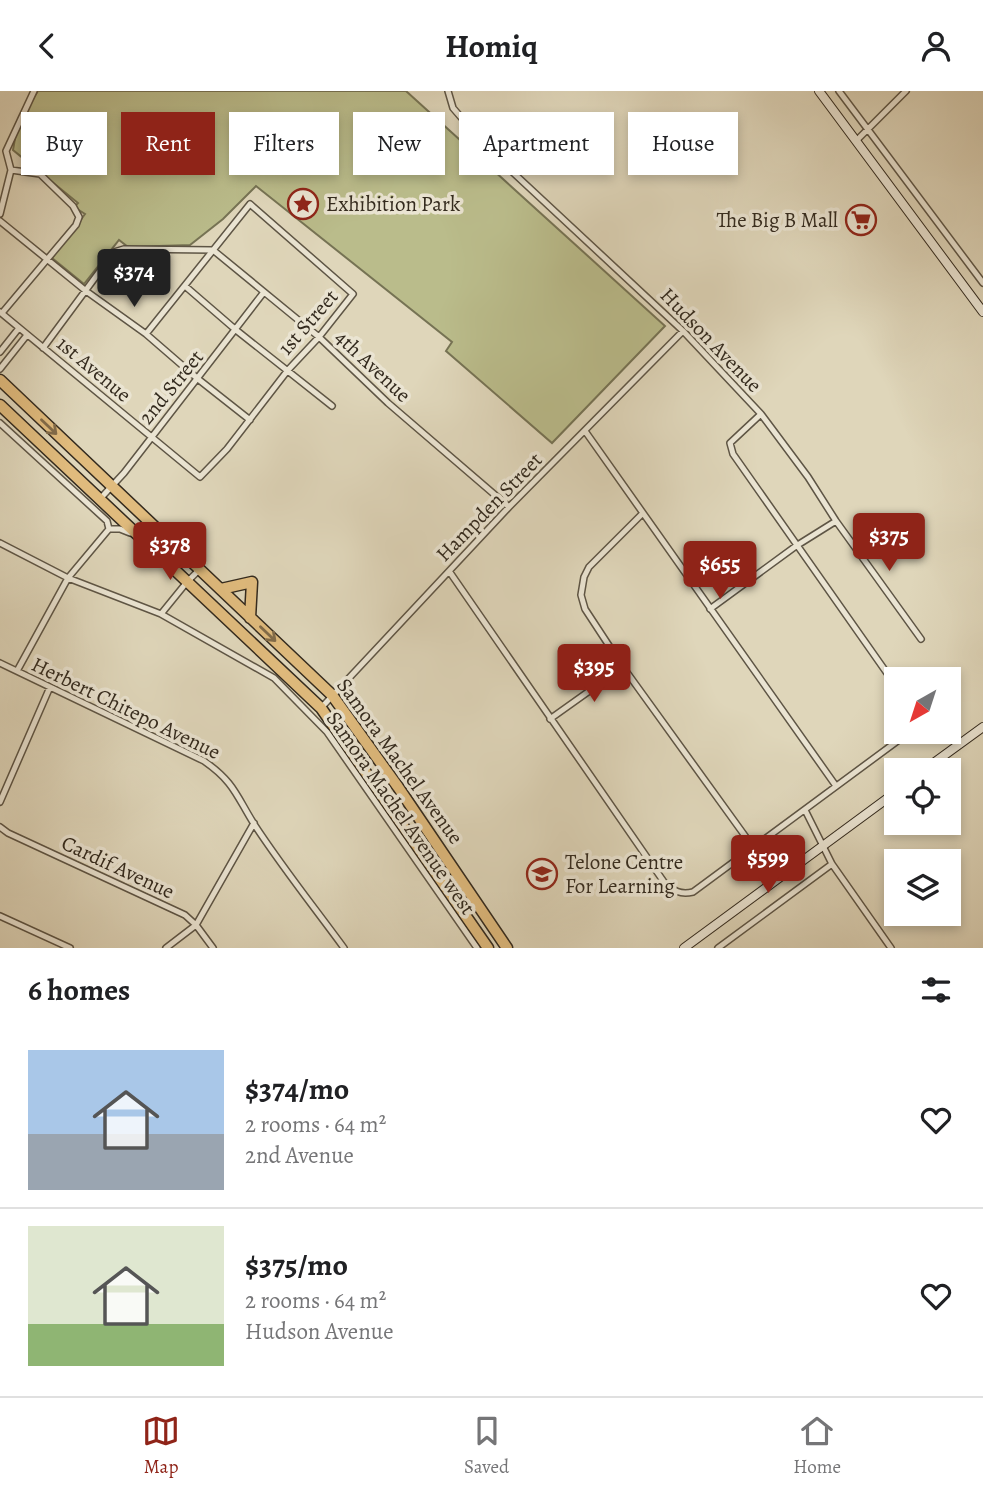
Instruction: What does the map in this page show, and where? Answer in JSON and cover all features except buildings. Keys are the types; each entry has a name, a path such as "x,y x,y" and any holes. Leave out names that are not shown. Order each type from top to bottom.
{"highway":[{"name":"Samora Machel Avenue","path":"0,380 332,695 507,948"},
{"name":"Samora Machel Avenue","path":"0,405 321,708 488,948"},
{"path":"221,589 251,582 250,618"}],"main road":[{"path":"819,91 983,312"},
{"path":"941,758 982,730"},
{"path":"684,948 884,801"}],"street":[{"path":"6,151 34,91"},
{"name":"Hudson Avenue","path":"448,91 453,108 491,152 683,331 761,414 921,639"},
{"path":"839,91 983,283"},
{"path":"856,141 906,91"},
{"path":"0,146 6,151 11,170 0,213"},
{"path":"1,312 76,225 79,217 73,206 40,174 11,170"},
{"name":"1st Street","path":"200,477 353,294 250,204 213,250"},
{"path":"0,222 86,291 146,334 250,420"},
{"path":"146,334 213,250"},
{"path":"43,348 114,252 213,250"},
{"name":"4th Avenue","path":"213,250 319,337 388,403 509,507"},
{"path":"185,286 332,406"},
{"name":"2nd Street","path":"100,500 264,292"},
{"name":"1st Avenue","path":"1,312 200,477"},
{"path":"0,352 19,328"},
{"name":"Hampden Street","path":"321,708 509,507 683,331"},
{"path":"0,369 27,335"},
{"path":"761,414 734,438 730,448 884,669"},
{"path":"0,423 107,521 109,529"},
{"path":"585,431 836,786"},
{"path":"642,514 589,567 581,595 585,609 623,667 753,847"},
{"path":"710,609 796,546 836,521"},
{"path":"109,529 120,529 139,537"},
{"path":"17,671 68,578 109,529"},
{"name":"Samora Machel Avenue west","path":"0,543 68,578 161,614 274,678 327,732 477,948"},
{"path":"161,614 200,569"},
{"path":"449,571 664,882 682,894 693,893 893,744"},
{"name":"Herbert Chitepo Avenue","path":"0,663 204,761 223,774 254,823 344,948"},
{"path":"551,719 623,667"},
{"path":"0,802 50,687"},
{"path":"806,810 832,864 889,946 881,948"},
{"path":"166,948 196,925 254,823"},
{"name":"Cardif Avenue","path":"0,827 185,915 213,948"},
{"path":"718,948 832,864"},
{"path":"0,916 70,948"}],"green space":[{"path":"38,91 406,91 429,112 353,112 353,175 445,175 445,126 459,139 459,175 499,175 665,326 552,443 446,351 452,342 256,186 223,219 190,245 128,247 119,240 84,284 52,258 85,214 74,207 78,203 44,175 107,175 107,112 24,112"},
{"path":"21,116 21,157 13,150"}],"place":[{"name":"Exhibition Park","path":"303,204"},
{"name":"The Big B Mall","path":"861,220"},
{"name":"Telone Centre For Learning","path":"542,874"}]}
